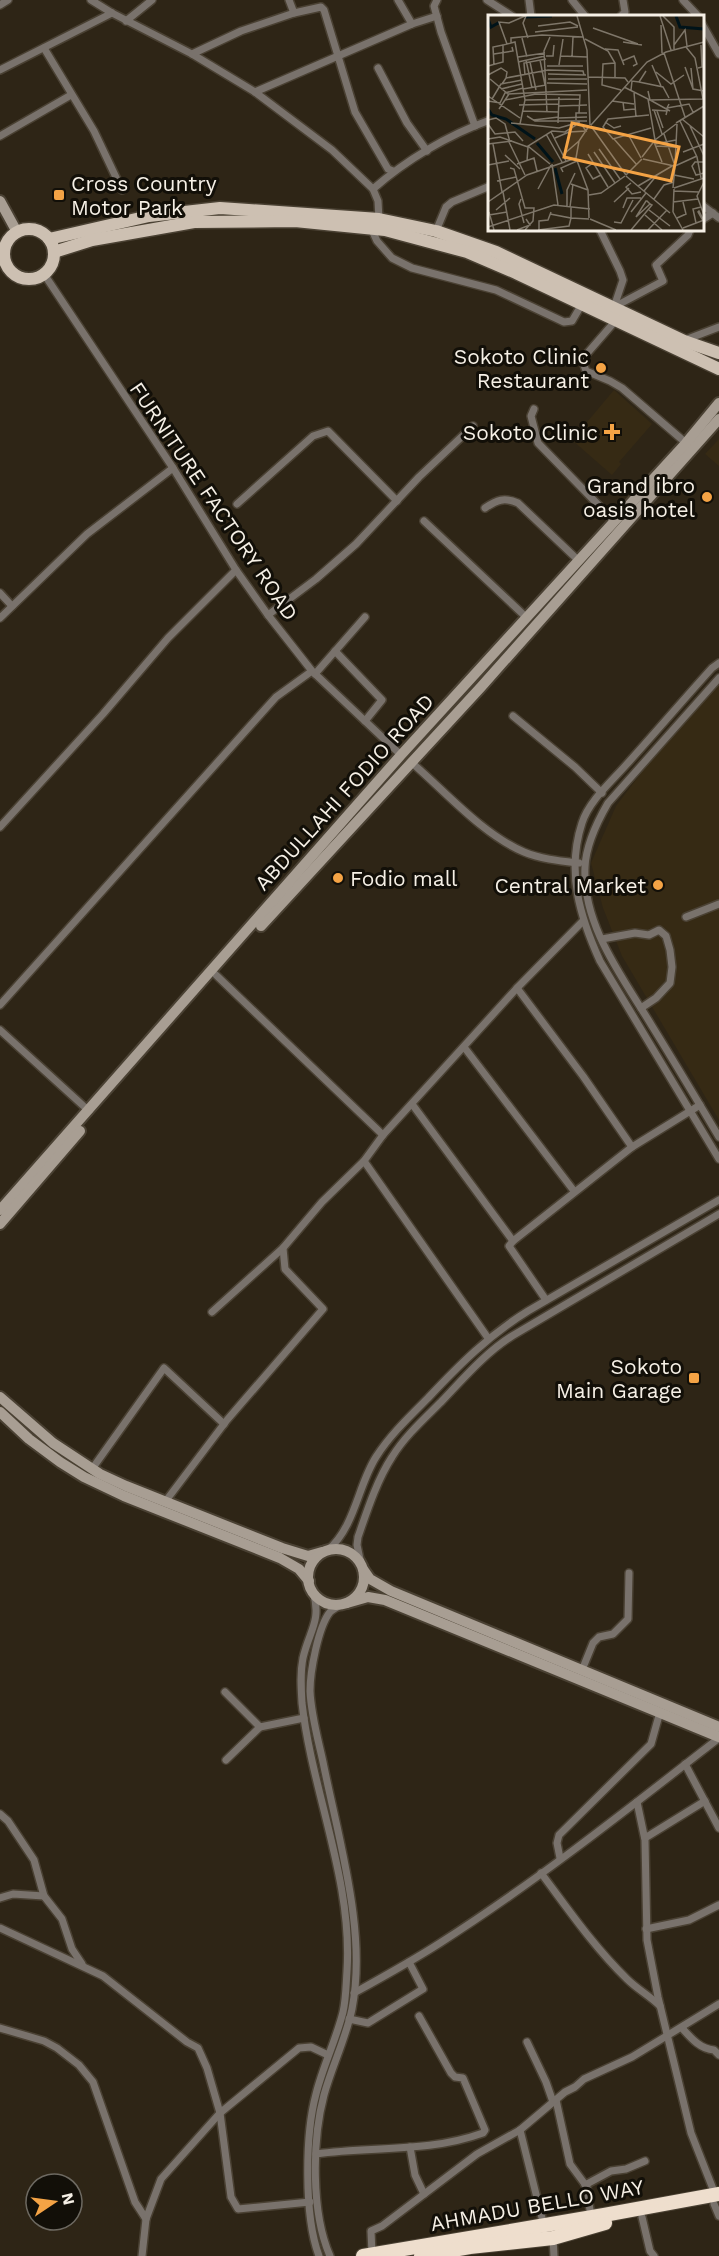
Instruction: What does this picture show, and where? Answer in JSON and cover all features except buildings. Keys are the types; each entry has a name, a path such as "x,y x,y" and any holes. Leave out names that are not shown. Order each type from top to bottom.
{"highway":[{"name":"AHMADU BELLO WAY","path":"421,2256 470,2247 553,2238 601,2224 717,2202"},
{"name":"AHMADU BELLO WAY","path":"368,2255 591,2218 717,2202"}],"main road":[{"path":"0,201 16,232"},
{"path":"49,239 148,216 220,208 435,231 496,252 719,369"},
{"path":"54,252 92,240 194,222 375,224 385,230 467,252 582,304 616,313 719,353"},
{"path":"28,229 40,231 49,239 54,252 52,265 44,274 28,279 12,273 2,260 4,248 16,232 28,229"},
{"path":"0,278 12,273"},
{"name":"ABDULLAHI FODIO ROAD","path":"0,1210 401,755 686,443 719,403"},
{"name":"ABDULLAHI FODIO ROAD","path":"0,1224 216,975 572,585 719,419"},
{"path":"0,1397 53,1443 92,1469 126,1486 293,1552 308,1556 338,1549 347,1551 355,1557 370,1579 391,1591 719,1727"},
{"path":"0,1412 44,1450 84,1477 124,1496 280,1558 299,1569 309,1581 313,1592 325,1603 344,1604 368,1597 385,1600 719,1737"},
{"path":"309,1581 311,1565 325,1551"},
{"path":"344,1604 359,1593 363,1586 362,1567"}],"street":[{"path":"0,5 8,0"},
{"path":"91,0 112,14 192,54 255,92 332,150 373,189 378,201 375,224 383,248 392,258 412,268 496,290 564,322 572,321 582,304"},
{"path":"126,21 152,0"},
{"path":"290,0 294,13"},
{"path":"398,0 412,24"},
{"path":"437,0 434,6 437,16 475,126"},
{"path":"487,0 510,15"},
{"path":"529,0 531,15"},
{"path":"572,0 584,15"},
{"path":"622,15 625,12 623,0"},
{"path":"683,0 697,15"},
{"path":"192,54 241,31 294,13 321,7 339,55 355,112 388,169 393,171"},
{"path":"0,70 112,14"},
{"path":"255,92 412,24 437,16"},
{"path":"704,28 719,54"},
{"path":"44,48 94,131 122,190"},
{"path":"378,68 407,123 427,151"},
{"path":"0,135 71,95"},
{"path":"373,189 393,171 453,135 488,120"},
{"path":"435,231 446,207 452,202 488,186"},
{"path":"704,207 716,216"},
{"path":"600,231 623,280 616,313"},
{"path":"686,443 622,388 586,371 583,363 584,357 616,313 663,281 656,265 689,231"},
{"name":"FURNITURE FACTORY ROAD","path":"44,274 172,468 236,570 268,615 314,673 401,755"},
{"path":"684,340 719,327"},
{"path":"534,409 531,417 538,444 614,521"},
{"path":"268,615 316,579 356,544 473,426"},
{"path":"237,504 313,435 328,431 397,501"},
{"path":"0,618 87,534 172,468"},
{"path":"485,508 497,500 508,499 518,503 579,561"},
{"path":"424,521 527,618"},
{"path":"0,827 103,714 168,638 236,570"},
{"path":"0,593 12,606"},
{"path":"0,1005 276,697 314,673 365,617"},
{"path":"335,651 382,700 365,721"},
{"path":"719,663 602,792 582,821 575,873 578,902 583,921 600,961 719,1159"},
{"path":"719,678 608,803 595,827 586,863 589,901 602,939 719,1137"},
{"path":"677,708 685,714"},
{"path":"513,716 602,792"},
{"path":"411,762 488,833 526,853 586,863"},
{"path":"686,918 719,904"},
{"path":"212,1312 283,1248 517,988 583,921"},
{"path":"602,939 635,933 649,934 659,930 666,936 672,967 670,983 656,998 641,1008"},
{"path":"216,975 383,1135"},
{"path":"517,988 632,1147"},
{"path":"0,1030 89,1111"},
{"path":"464,1047 574,1191"},
{"path":"412,1104 513,1240"},
{"path":"546,1300 509,1246 513,1240 632,1147 700,1105"},
{"path":"363,1161 488,1338"},
{"path":"325,1551 340,1536 375,1458 389,1439 488,1338 506,1324 546,1300 719,1200"},
{"path":"362,1567 357,1545 358,1537 384,1469 410,1434 483,1358 504,1340 719,1214"},
{"path":"165,1502 224,1424 323,1309 285,1269 283,1248"},
{"path":"92,1469 164,1368 224,1424"},
{"path":"582,1670 593,1643 599,1637 613,1634 628,1619 629,1573"},
{"path":"313,1592 317,1617 307,1644 300,1676 304,1718 340,1884 347,1929 344,2003 311,2115 308,2157 310,2202 319,2256"},
{"path":"330,2256 319,2212 316,2154 321,2105 349,2019 354,1994 356,1948 353,1909 313,1717 310,1692 313,1660 323,1629 330,1613 344,1604"},
{"path":"225,1692 260,1727"},
{"path":"561,1858 557,1843 558,1835 651,1744 660,1712"},
{"path":"226,1760 260,1727 304,1718"},
{"path":"354,1994 469,1923 638,1802 719,1737"},
{"path":"685,1764 719,1828"},
{"path":"645,1838 705,1801"},
{"path":"638,1802 645,1838 646,1929 660,2006 691,2133 717,2202"},
{"path":"0,1814 8,1821 34,1860 44,1896 62,1918 72,1948 82,1964"},
{"path":"541,1872 581,1927 611,1963 660,2006"},
{"path":"0,1898 13,1894 44,1896"},
{"path":"646,1929 689,1920 719,1905"},
{"path":"0,1929 51,1953 82,1964 103,1976 186,2042 198,2048 207,2068 220,2113 234,2206 238,2209 310,2202"},
{"path":"349,2019 368,2023 423,1989 409,1962"},
{"path":"368,2255 371,2231 379,2228 477,2154 520,2130 584,2079 621,2063 719,2004"},
{"path":"316,2154 344,2150 425,2148 459,2142 483,2133 485,2130 463,2078 455,2077 451,2073 418,2016"},
{"path":"0,2028 44,2041 57,2048 79,2065 93,2082 135,2202 146,2219"},
{"path":"682,2028 699,2044 714,2050 719,2055"},
{"path":"527,2042 554,2101 570,2164 589,2192 591,2218"},
{"path":"142,2256 146,2219 161,2179 220,2113 299,2048 311,2047 328,2055"},
{"path":"520,2130 544,2226"},
{"path":"410,2147 415,2175 424,2194"},
{"path":"585,2185 611,2171 626,2169 645,2161"},
{"path":"642,2217 650,2251 654,2256"},
{"path":"553,2238 554,2256"}],"shaded area":[{"name":"Sokoto Clinic","path":"614,390 652,424 619,462 621,464 612,475 572,440"},
{"path":"719,439 719,466 705,454"},
{"name":"Central Market","path":"719,685 719,1120 622,956 603,908 591,863 616,806 673,731"}],"place":[{"name":"Cross Country Motor Park","path":"59,195"},
{"name":"Sokoto Clinic Restaurant","path":"601,368"},
{"name":"Sokoto Clinic","path":"612,432"},
{"name":"Grand ibro oasis hotel","path":"707,497"},
{"name":"Fodio mall","path":"338,878"},
{"name":"Central Market","path":"658,885"},
{"name":"Sokoto Main Garage","path":"694,1378"}]}
